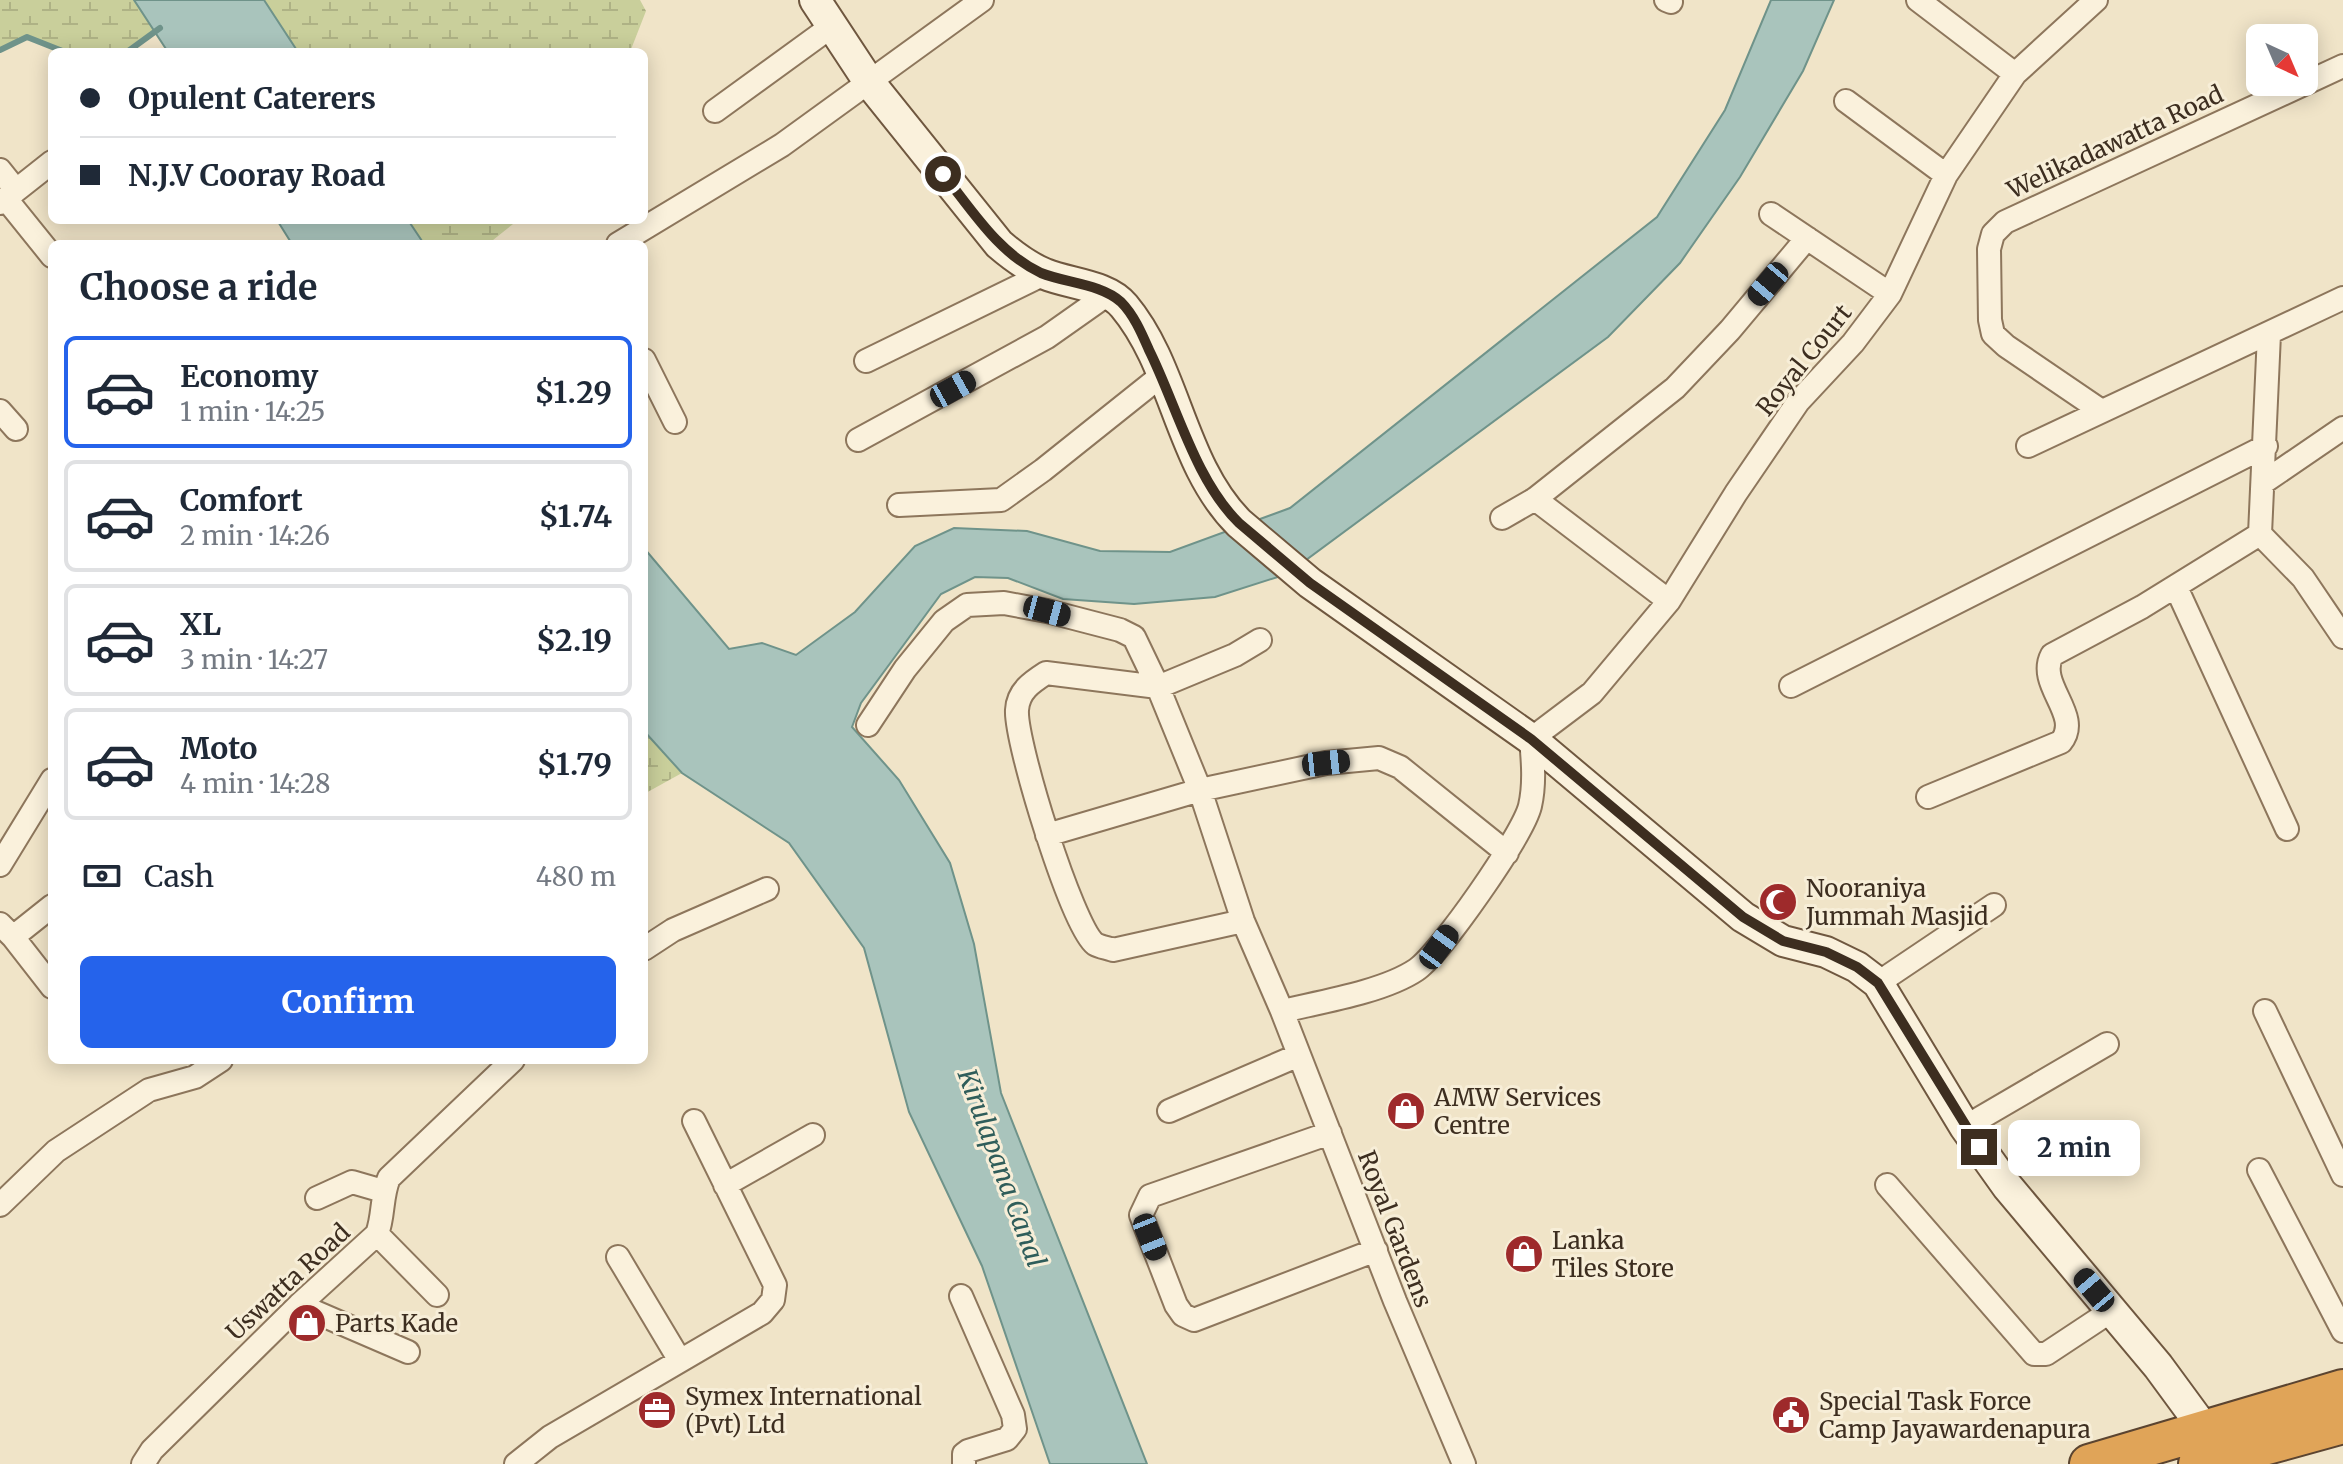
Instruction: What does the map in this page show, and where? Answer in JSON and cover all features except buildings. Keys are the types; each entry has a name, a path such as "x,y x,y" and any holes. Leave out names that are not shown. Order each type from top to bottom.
{"highway":[{"path":"2201,1447 2343,1389"},
{"path":"2089,1464 2201,1447 2290,1451 2343,1424"}],"street":[{"path":"815,0 869,82 999,244 1019,261 1044,274 1108,294 1122,303 1137,324 1162,375 1194,454 1229,513 1239,523 1310,583 1531,739 1743,917 1783,941 1826,952 1847,962 1878,983 1965,1127 2007,1186 2158,1366 2201,1447"},
{"path":"625,240 782,145 982,0"},
{"path":"1918,0 2015,74"},
{"name":"Royal Court","path":"1531,739 1592,693 1669,601 1736,493 1798,402 1853,343 1890,294 1946,175 2015,74 2096,0"},
{"path":"715,111 832,26"},
{"name":"Welikadawatta Road","path":"2100,410 1993,334 1989,264 1993,234 2005,222 2343,66"},
{"path":"1846,101 1946,175"},
{"path":"7,197 48,165"},
{"path":"0,170 7,197 48,251"},
{"path":"1771,214 1890,294"},
{"path":"1502,518 1535,499 1675,388 1730,330 1807,238"},
{"path":"866,361 1044,274"},
{"path":"858,440 1047,337 1108,294"},
{"path":"2028,446 2343,298"},
{"path":"2269,334 2260,534 2303,578 2343,637"},
{"path":"648,368 675,422"},
{"path":"899,505 1001,500 1162,375"},
{"path":"0,411 16,429"},
{"path":"2264,482 2343,428"},
{"path":"1791,686 2266,446"},
{"path":"1535,499 1669,601"},
{"path":"1928,797 2061,742 2067,734 2068,724 2047,676 2046,665 2052,655 2176,587 2260,534"},
{"path":"2176,587 2287,829"},
{"name":"Royal Gardens","path":"868,725 905,669 934,633 944,621 967,605 1004,603 1120,630 1134,637 1200,790 1243,921 1464,1464"},
{"path":"1243,921 1113,950 1095,943 1073,903 1047,835 1021,740 1017,708 1025,687 1046,673 1158,687 1235,655 1260,640"},
{"path":"1282,1011 1374,988 1416,970 1439,947 1507,853 1530,808 1533,776 1531,739"},
{"path":"1047,835 1200,790 1326,763 1379,758 1400,767 1507,853"},
{"path":"0,865 48,787"},
{"path":"648,946 673,930 767,889"},
{"path":"1878,983 1994,905"},
{"path":"48,908 7,931 48,982"},
{"path":"2265,1011 2343,1175"},
{"path":"1965,1127 2107,1044"},
{"path":"1169,1111 1299,1055"},
{"path":"0,1205 56,1151 149,1090 195,1077 215,1064"},
{"path":"317,1198 352,1182 383,1191 389,1178 509,1064"},
{"path":"516,1464 550,1437 762,1313 773,1300 775,1285 694,1121"},
{"path":"1330,1133 1150,1196 1141,1215 1176,1305 1183,1315 1194,1320 1376,1250"},
{"path":"725,1185 813,1135"},
{"path":"2259,1170 2343,1331"},
{"path":"1887,1185 2034,1354 2046,1354 2111,1311"},
{"name":"Uswatta Road","path":"143,1464 152,1450 299,1305 377,1234 383,1191"},
{"path":"377,1234 437,1295"},
{"path":"618,1257 679,1359"},
{"path":"961,1296 1013,1415 1015,1429 1007,1439 968,1451 964,1454 964,1464"},
{"path":"299,1305 408,1352"}],"green space":[{"path":"0,0 134,0 155,31 132,48 55,48 27,37 0,50"},
{"path":"264,0 640,0 646,11 632,48 295,48"},
{"path":"411,224 513,224 493,240 421,240"},
{"path":"648,735 682,773 648,792"}],"water":[{"path":"134,0 264,0 295,48 165,48"},
{"name":"Kirulapana Canal","path":"1771,0 1834,0 1803,71 1740,177 1680,263 1608,337 1287,574 1215,597 1134,604 1063,599 1008,578 975,577 941,594 861,703 852,727 899,780 950,863 974,944 1001,1093 1147,1464 1050,1464 982,1266 909,1112 864,948 789,843 682,773 648,735 648,553 729,649 762,643 796,655 855,612 915,546 954,528 1027,531 1100,551 1170,552 1290,508 1657,217 1725,110"},
{"path":"280,224 411,224 421,240 290,240"}],"waterway":[{"path":"132,48 160,28"},
{"path":"0,50 27,37 55,48"}],"place":[{"name":"Nooraniya Jummah Masjid","path":"1778,902"},
{"name":"AMW Services Centre","path":"1406,1111"},
{"name":"Lanka Tiles Store","path":"1524,1254"},
{"name":"Parts Kade","path":"307,1323"},
{"name":"Symex International (Pvt) Ltd","path":"657,1410"},
{"name":"Special Task Force Camp Jayawardenapura","path":"1791,1415"}],"route":[{"path":"943,174 999,244 1019,261 1044,274 1108,294 1122,303 1137,324 1162,375 1194,454 1229,513 1239,523 1310,583 1531,739 1743,917 1783,941 1826,952 1857,967 1878,983 1979,1147"}]}
